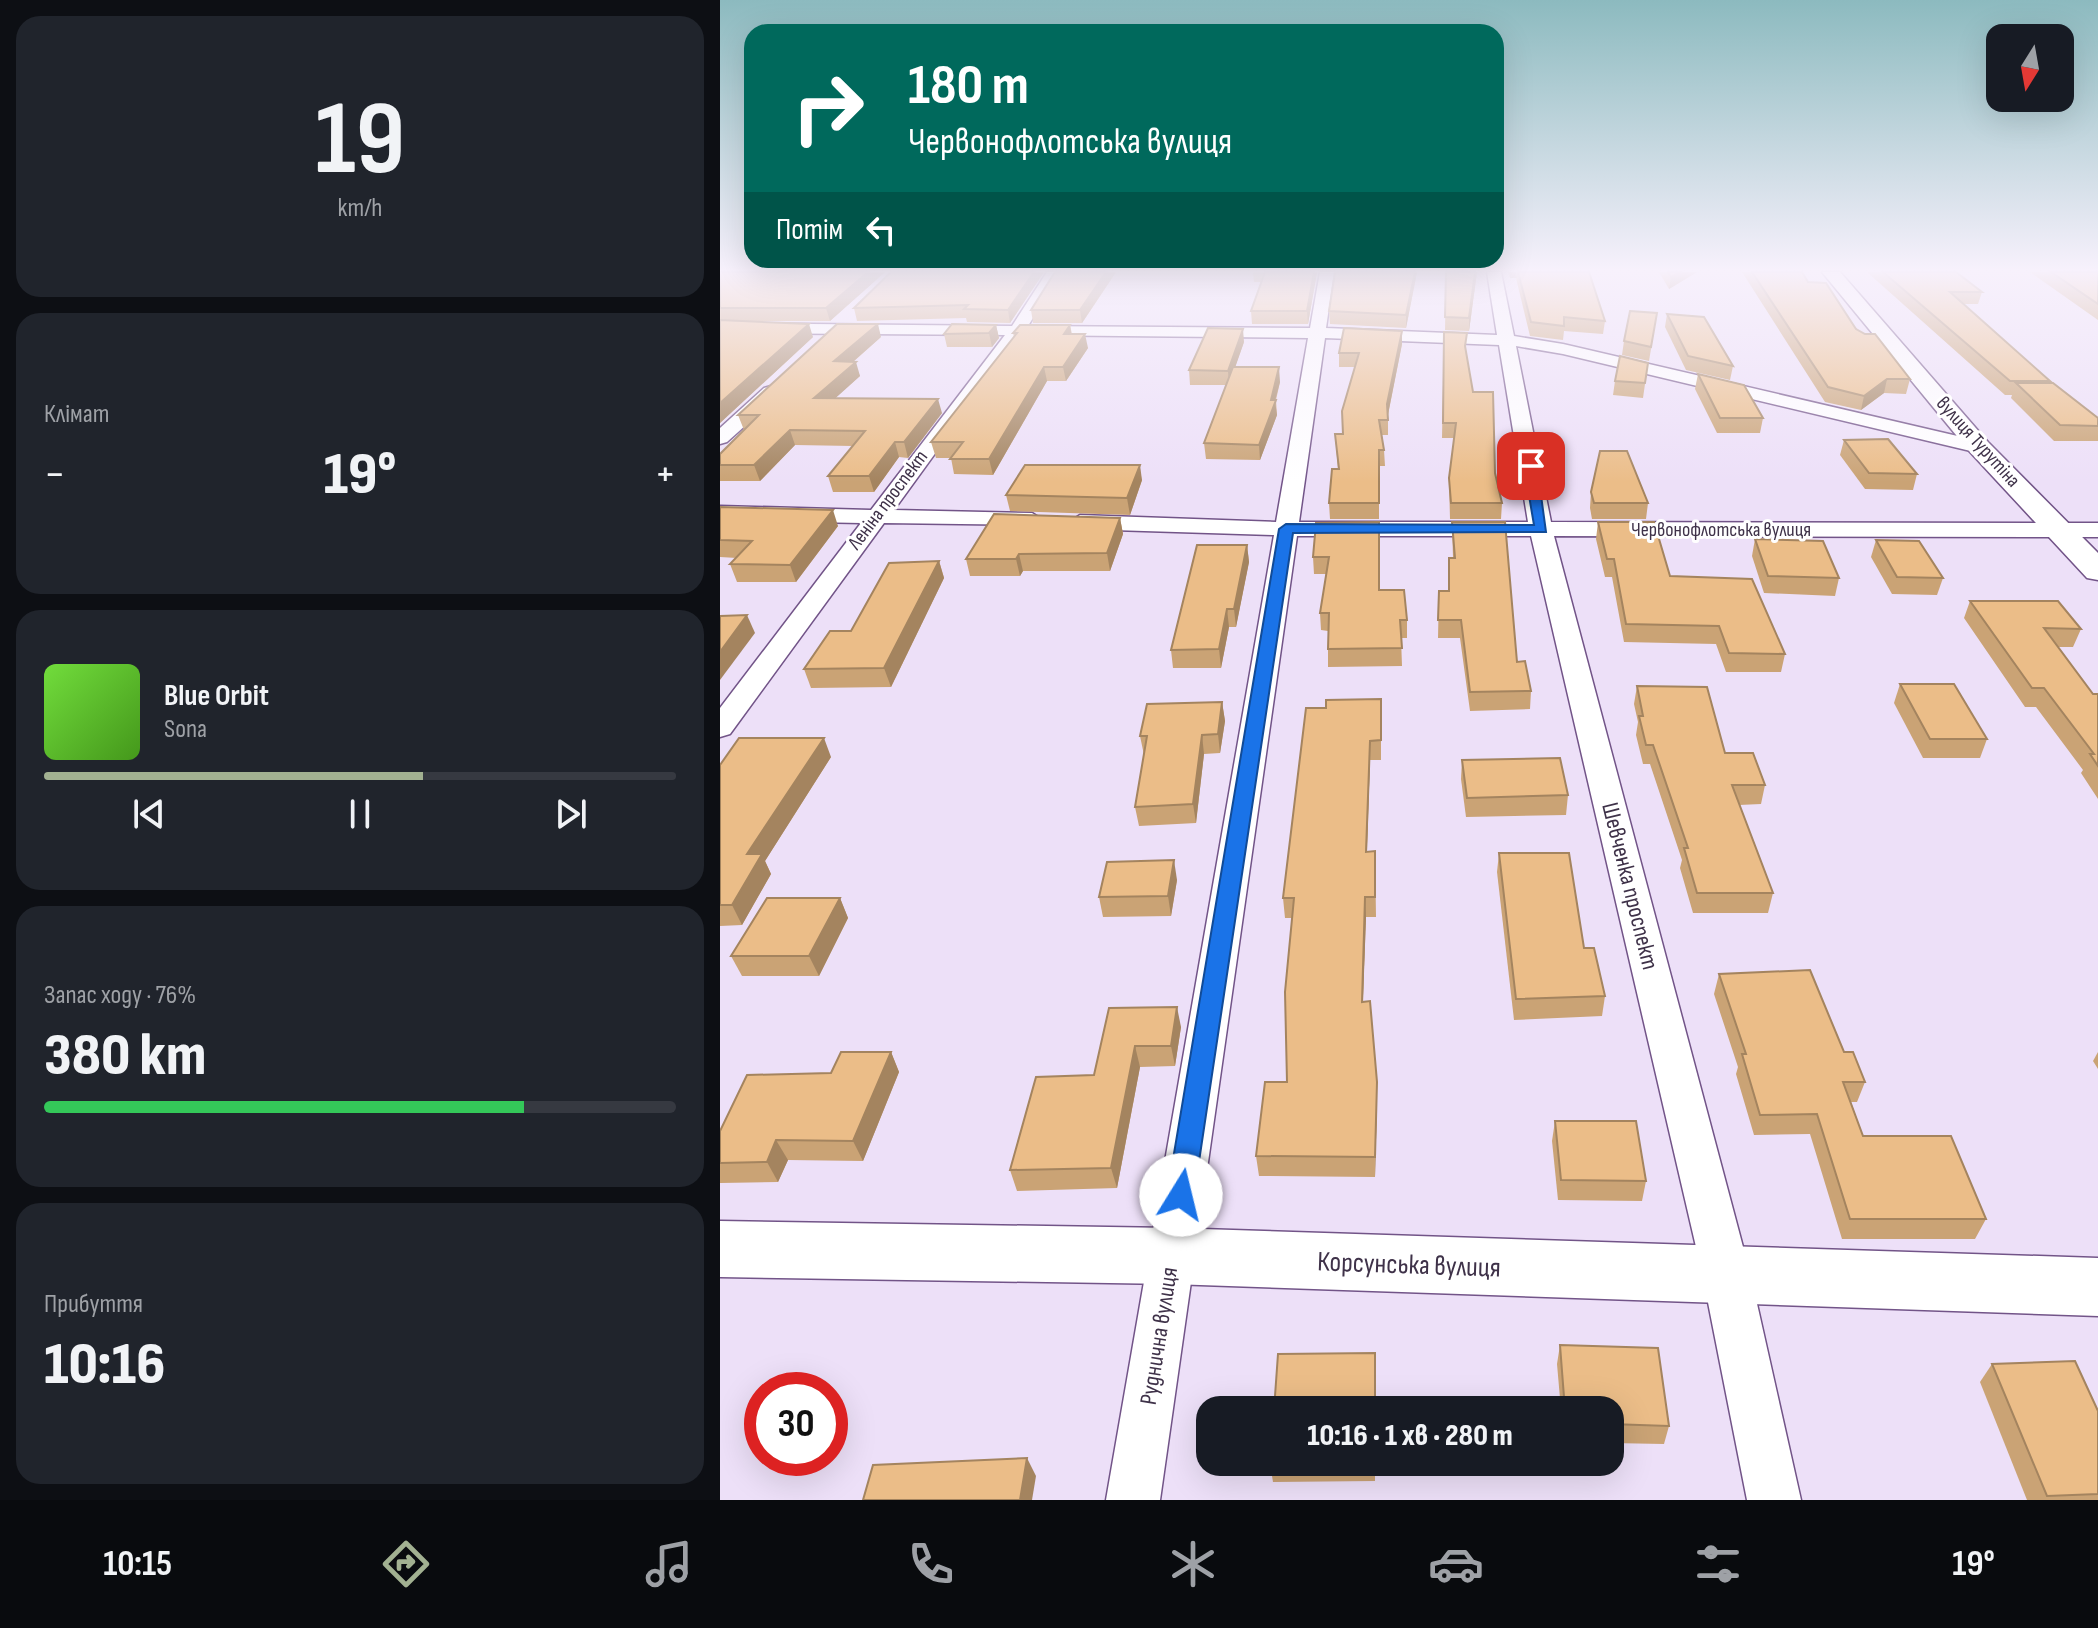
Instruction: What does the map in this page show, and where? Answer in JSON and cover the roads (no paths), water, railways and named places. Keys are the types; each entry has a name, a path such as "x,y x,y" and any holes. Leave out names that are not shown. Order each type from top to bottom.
{"street":[{"path":"817,350 825,342"},
{"name":"Леніна проспект","path":"720,728 1008,342"},
{"name":"Руднична вулиця","path":"1133,1500 1317,342"},
{"name":"Шевченка проспект","path":"1509,342 1541,529 1727,1277 1774,1500"},
{"path":"1521,342 1563,349 1979,447"},
{"name":"вулиця Турутіна","path":"1890,342 1979,447 2062,530 2098,571"},
{"path":"720,438 784,379"},
{"name":"Червонофлотська вулиця","path":"720,513 877,515 1286,529 2098,530"},
{"name":"Корсунська вулиця","path":"720,1249 1171,1256 1727,1277 2098,1287"}]}
